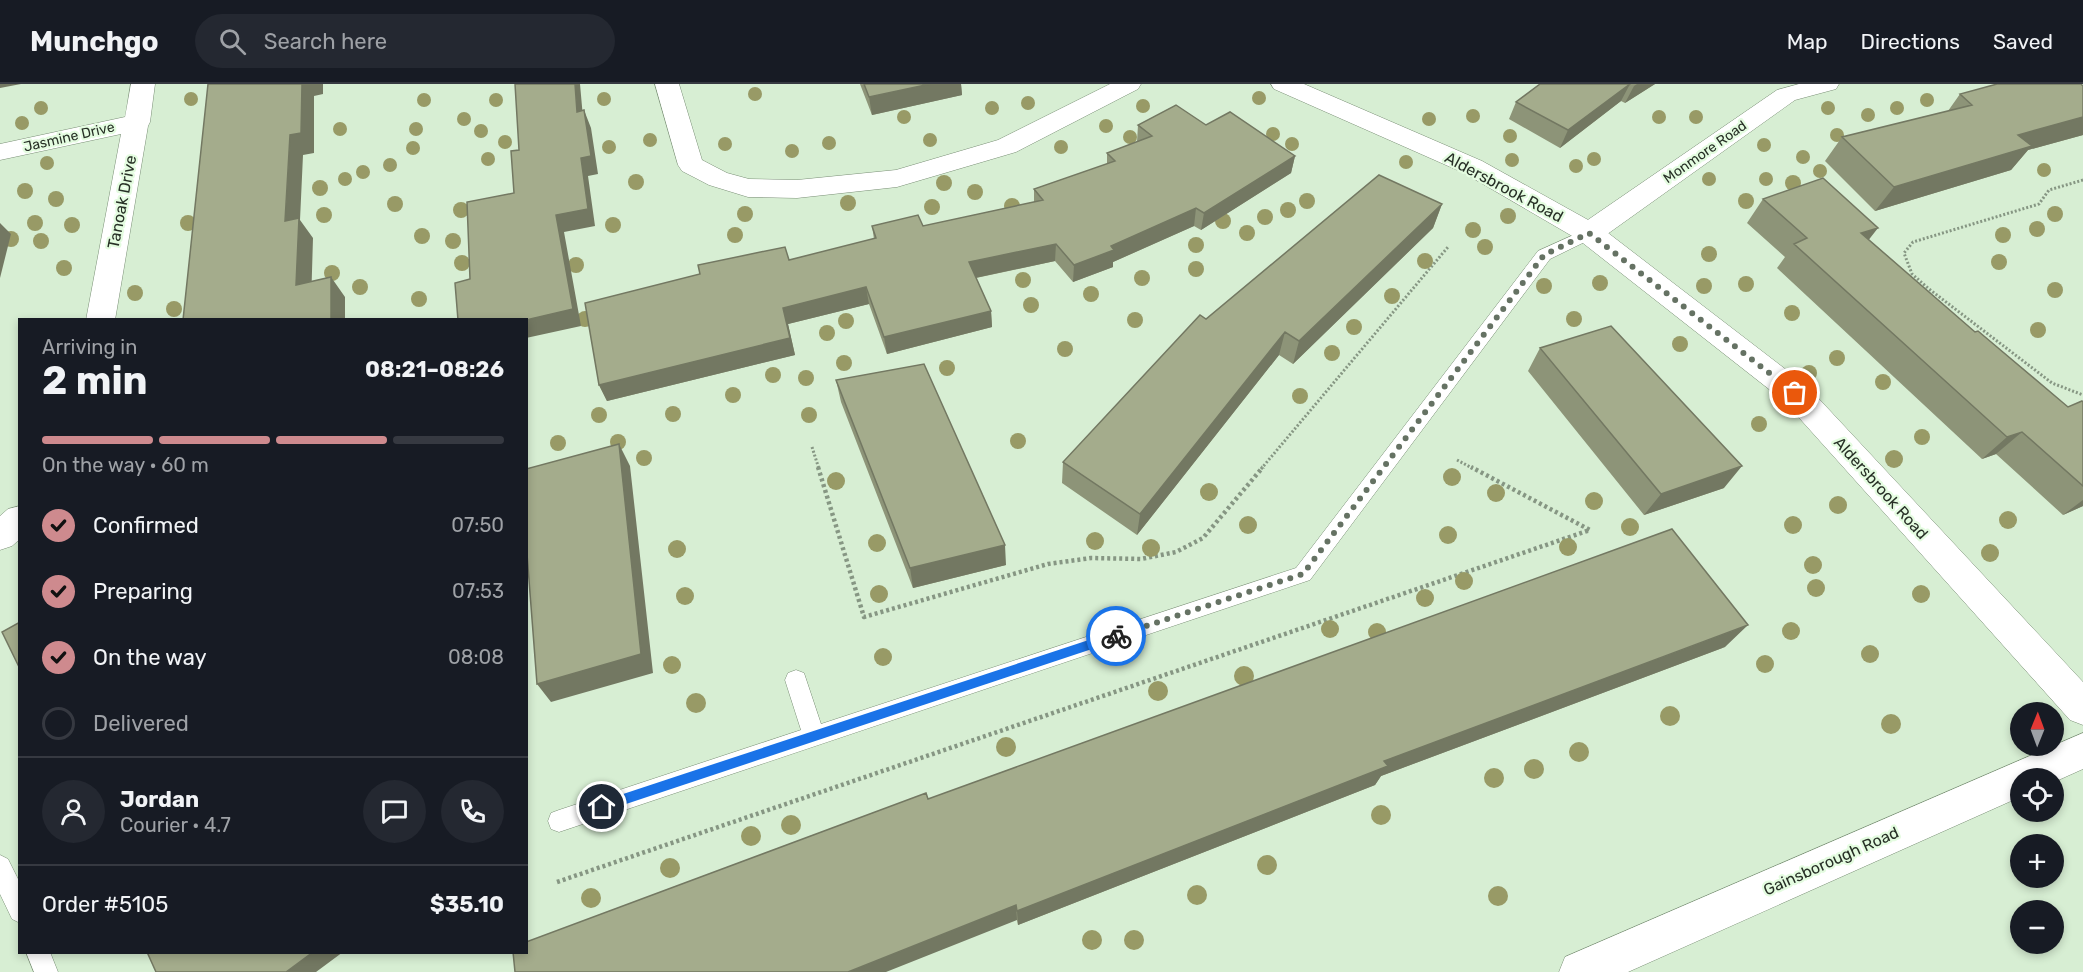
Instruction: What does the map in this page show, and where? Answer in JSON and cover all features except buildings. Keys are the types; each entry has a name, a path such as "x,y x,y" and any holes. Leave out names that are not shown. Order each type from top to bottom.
{"street":[{"name":"Tanoak Drive","path":"100,318 138,122 143,84"},
{"path":"667,84 691,165 718,180 748,188 797,189 897,178 1007,146 1129,84"},
{"name":"Aldersbrook Road","path":"1283,84 1473,166 1589,233 1795,393 2083,708"},
{"name":"Monmore Road","path":"1589,233 1786,95 1827,84"},
{"name":"Jasmine Drive","path":"0,152 138,122"},
{"path":"0,536 18,521"},
{"name":"Gainsborough Road","path":"1580,972 2083,751"}],"lane":[{"path":"560,821 1303,574 1544,255 1589,233"},
{"path":"796,680 814,736"},
{"path":"0,867 18,907"},
{"path":"39,954 46,972"}],"path":[{"path":"2083,180 2049,190 2039,204 1912,242 1904,253 1912,273 1929,289 2052,383 2083,395"},
{"path":"812,447 864,617 1048,564 1091,558 1141,559 1176,552 1203,538 1448,247"},
{"path":"557,882 1590,530 1456,459"}],"way so far":[{"path":"1116,636 1303,574 1544,255 1589,233 1795,393"}],"route":[{"path":"602,807 1116,636"}]}
